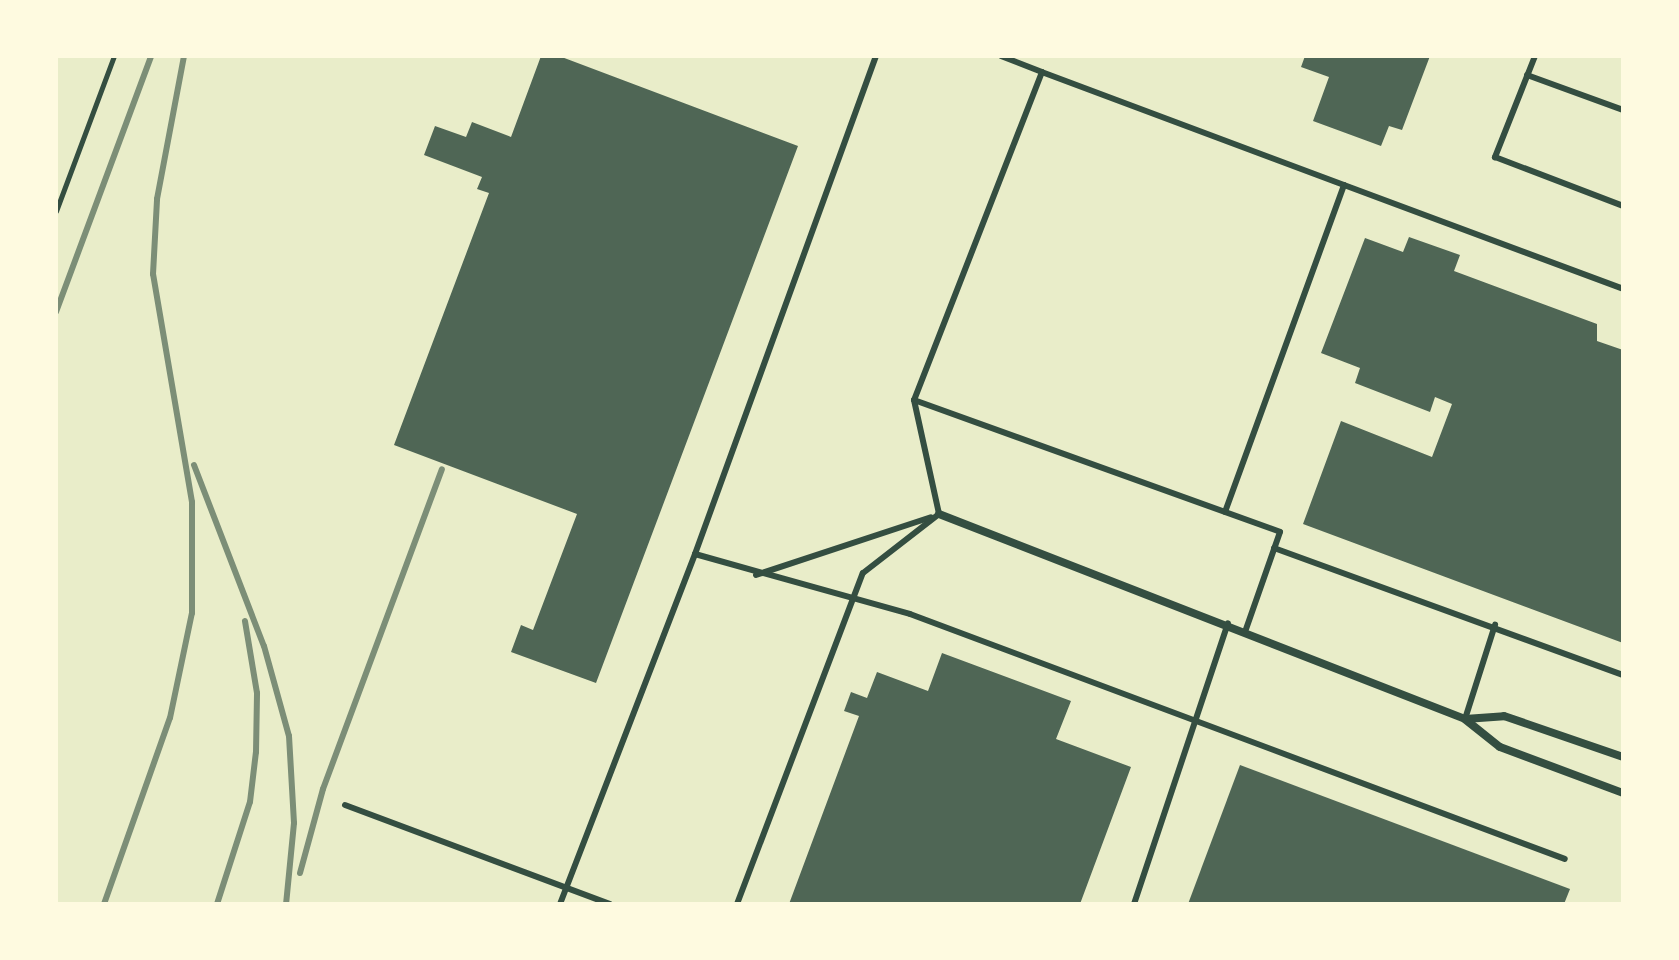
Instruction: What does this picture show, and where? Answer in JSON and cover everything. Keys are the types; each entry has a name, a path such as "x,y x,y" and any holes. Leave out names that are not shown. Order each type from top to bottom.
{"street":[{"path":"939,514 1246,629 1465,719 1500,747 1623,793"},
{"path":"1465,719 1504,716 1623,757"}],"lane":[{"path":"560,904 695,554 876,56"},
{"path":"1001,56 1623,289"},
{"path":"1535,56 1495,157 1623,206"},
{"path":"939,514 914,400 1042,72"},
{"path":"1527,75 1623,110"},
{"path":"1225,512 1344,185"},
{"path":"914,400 1280,532 1246,629"},
{"path":"754,575 939,514"},
{"path":"737,904 850,598 877,556 939,514"},
{"path":"1274,548 1495,625 1623,675"},
{"path":"695,554 754,575 850,598 1197,722 1565,859"},
{"path":"1134,904 1228,623"},
{"path":"1465,719 1495,625"},
{"path":"345,805 610,904"}],"path":[{"path":"56,211 114,56"}],"building":[{"path":"541,56 559,56 798,146 596,683 511,652 521,625 533,630 577,514 394,445 489,193 477,189 482,177 424,155 435,126 466,137 472,122 511,137"},
{"path":"1305,56 1430,56 1402,130 1389,126 1381,146 1313,121 1329,77 1301,67"},
{"path":"1409,237 1460,255 1454,271 1597,324 1597,341 1623,350 1623,643 1303,524 1341,421 1432,457 1452,404 1435,397 1430,412 1355,383 1360,368 1321,353 1365,238 1403,252"},
{"path":"942,653 1071,701 1056,739 1131,767 1080,904 789,904 859,716 844,711 851,692 867,698 877,672 928,691"},
{"path":"1240,765 1570,889 1564,904 1188,904"}],"railway":[{"path":"56,312 151,56"},
{"path":"104,904 170,718 192,613 192,502 153,274 157,199 184,56"},
{"path":"194,465 264,646 289,736 294,823 286,904"},
{"path":"300,873 323,789 442,469"},
{"path":"217,904 250,802 256,752 257,693 245,621"}]}
